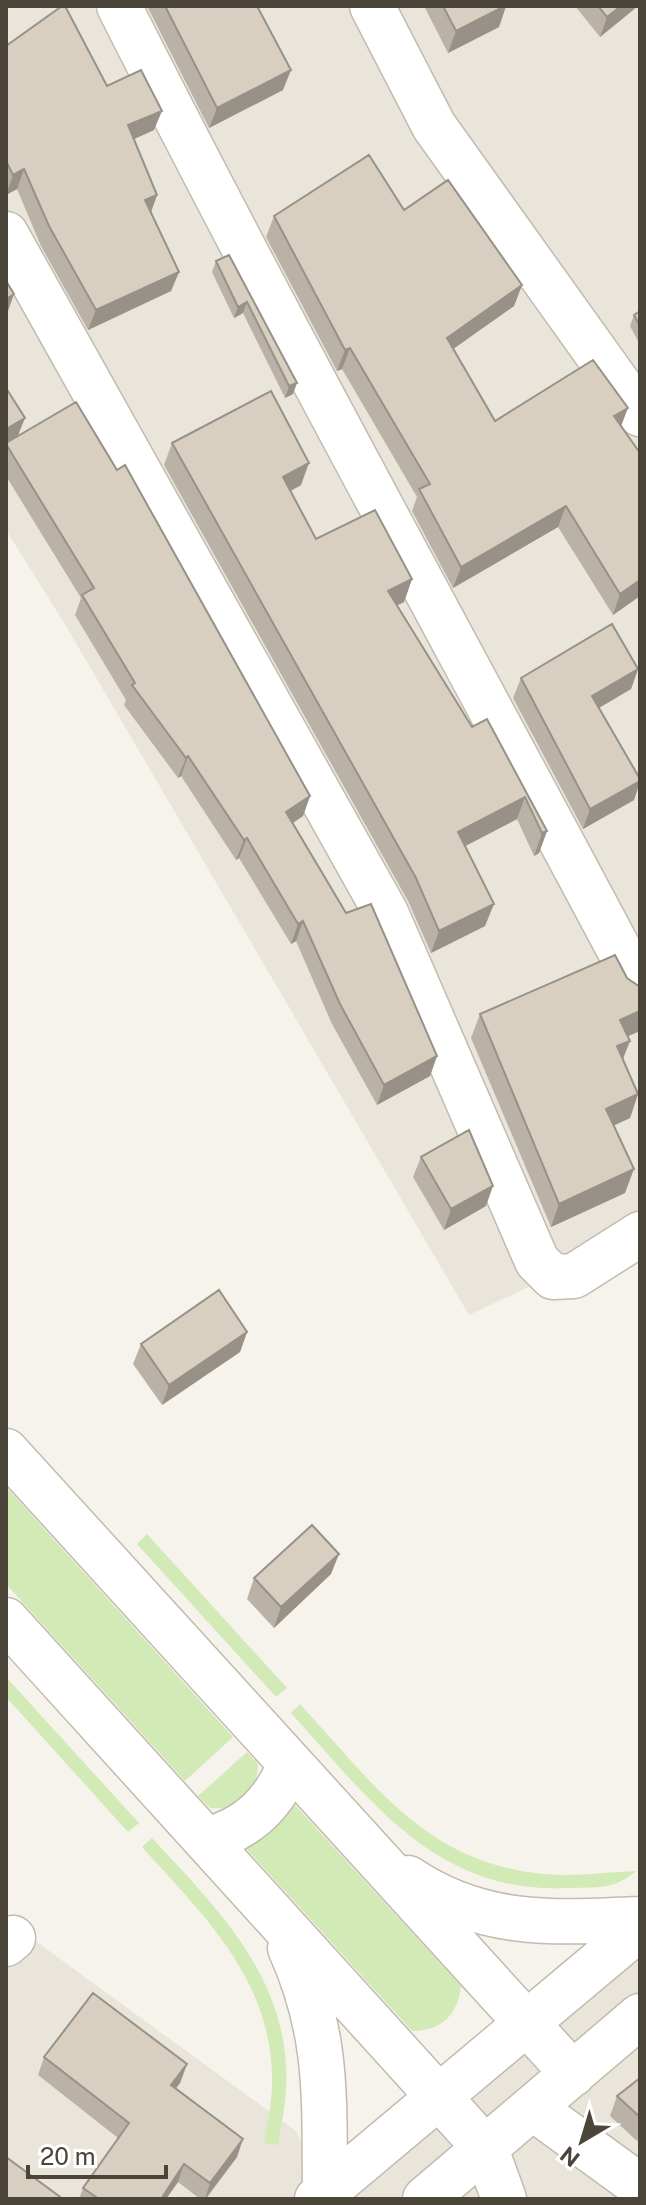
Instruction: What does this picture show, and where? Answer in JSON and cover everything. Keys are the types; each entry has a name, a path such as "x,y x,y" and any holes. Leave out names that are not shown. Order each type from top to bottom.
{"street":[{"path":"119,6 237,240 402,539 640,989"},
{"path":"372,6 434,126 640,414"},
{"path":"6,234 386,913 537,1261 553,1277 574,1276 640,1234"},
{"path":"6,1451 573,2074"},
{"path":"6,1620 486,2149 504,2199"},
{"path":"206,1840 225,1835 258,1814 283,1783 290,1764"},
{"path":"357,1837 428,1892 460,1906 501,1918 547,1923 640,1919"},
{"path":"258,1897 284,1934 306,1983 320,2034 321,2196"},
{"path":"321,2196 640,1928"},
{"path":"425,2199 640,2016"},
{"path":"534,2109 640,2186"}],"shaded area":[{"path":"6,6 640,6 640,1235 469,1315 66,626 6,530"},
{"path":"640,1928 640,2199 6,2199 6,1929 30,1937 296,2131 325,2192"}],"green space":[{"path":"6,1487 233,1737 185,1781 6,1584"},
{"path":"147,1534 287,1688 276,1697 137,1544"},
{"path":"6,1677 139,1823 128,1832 6,1697"},
{"path":"300,1704 353,1763 406,1815 435,1837 467,1854 503,1867 544,1874 636,1871 620,1882 605,1886 522,1886 481,1876 444,1859 410,1836 349,1778 291,1713"},
{"path":"247,1752 258,1764 255,1783 250,1791 238,1803 210,1808 198,1796"},
{"path":"294,1804 461,1986 452,2013 439,2024 412,2031 245,1847"},
{"path":"152,1838 226,1921 264,1982 277,2015 285,2051 286,2090 278,2145 264,2143 272,2088 270,2050 262,2016 232,1955 190,1900 142,1847"}],"building":[{"path":"65,6 107,86 141,70 162,111 128,125 157,195 145,200 179,272 96,310 49,226 24,169 13,175 6,161 6,46"},
{"path":"165,6 257,6 291,70 217,108"},
{"path":"443,6 505,6 456,31"},
{"path":"598,6 621,6 607,17"},
{"path":"369,155 404,210 448,180 522,285 447,338 495,421 593,360 628,408 614,416 640,453 640,580 620,594 566,506 461,567 419,489 430,484 350,348 345,350 274,216"},
{"path":"229,255 297,383 289,386 247,302 238,307 216,261"},
{"path":"6,281 14,294 6,299"},
{"path":"640,311 640,326 634,315"},
{"path":"6,388 25,418 6,429"},
{"path":"271,391 309,463 283,477 316,539 375,510 412,579 388,591 472,727 487,719 547,831 542,833 525,797 458,832 494,904 439,931 416,878 172,443"},
{"path":"76,402 117,470 125,465 310,796 286,812 346,913 371,904 437,1056 384,1085 340,1004 303,921 298,924 247,838 244,840 188,756 186,758 132,685 135,683 82,595 94,588 6,444"},
{"path":"612,624 638,669 592,696 640,781 590,809 521,678"},
{"path":"615,955 627,978 640,987 640,1011 620,1020 630,1041 617,1046 638,1094 606,1109 634,1169 559,1204 480,1014"},
{"path":"469,1130 493,1186 451,1209 421,1157"},
{"path":"219,1290 247,1332 169,1385 141,1344"},
{"path":"312,1525 339,1554 281,1607 254,1578"},
{"path":"93,1993 187,2064 171,2085 243,2139 210,2183 184,2164 161,2199 99,2199 83,2188 129,2123 44,2057"},
{"path":"640,2078 640,2117 617,2096"},
{"path":"6,2157 63,2199 6,2199"}]}
